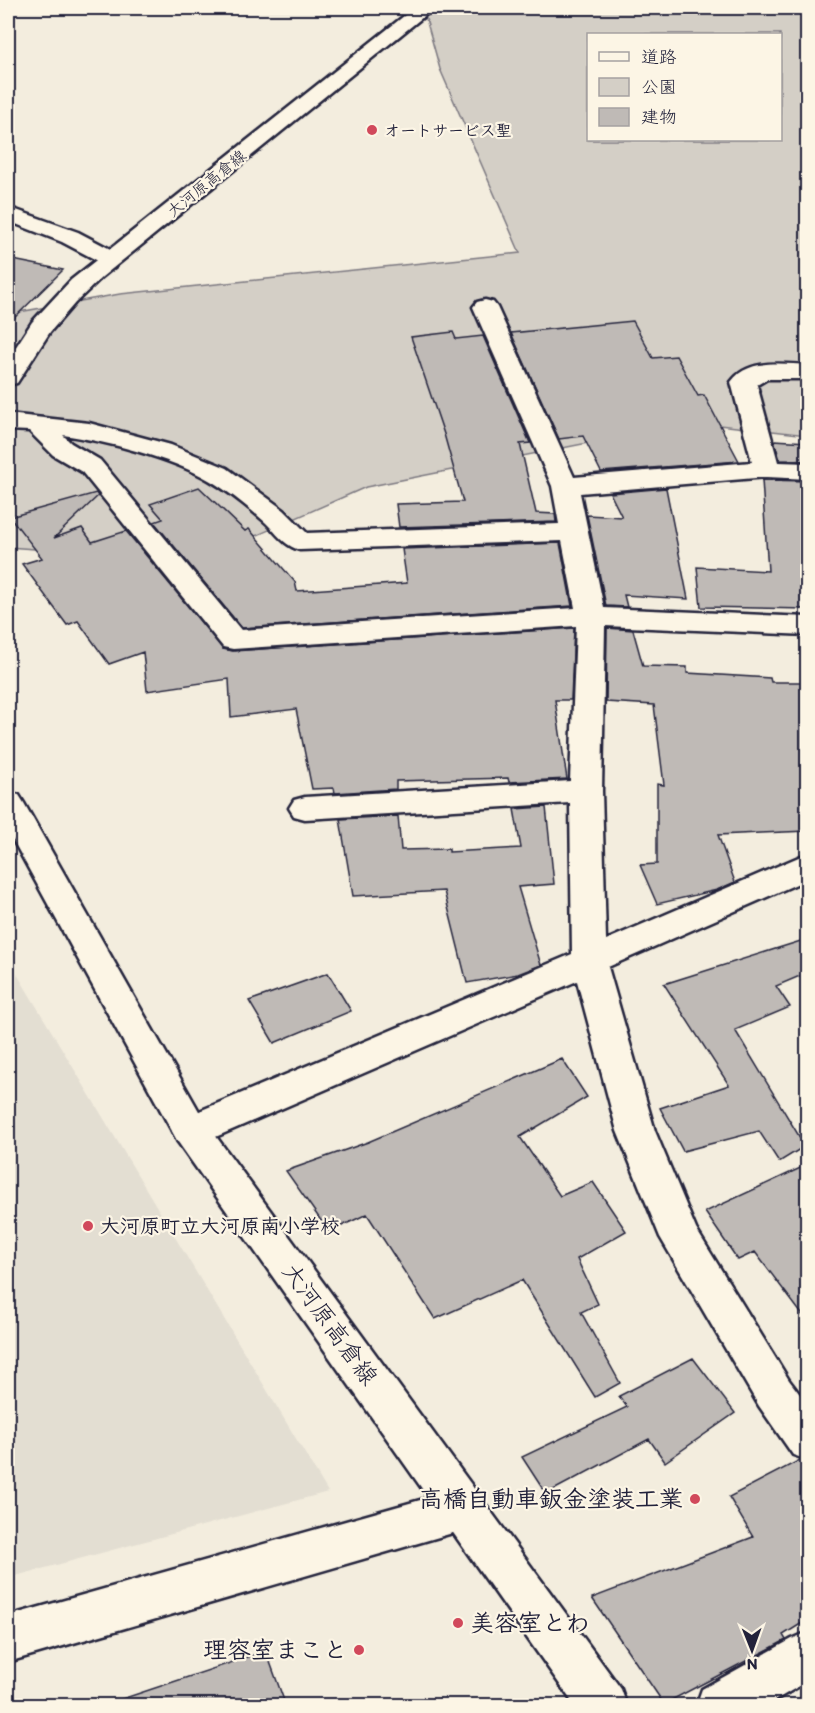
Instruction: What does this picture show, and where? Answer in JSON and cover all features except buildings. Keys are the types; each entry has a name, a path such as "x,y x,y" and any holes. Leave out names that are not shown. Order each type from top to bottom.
{"street":[{"name":"大河原高倉線","path":"8,378 41,327 80,283 108,257 163,218 425,8"},
{"path":"8,214 70,237 108,257"},
{"path":"485,306 565,486 591,616 586,791 589,960 636,1131 680,1237 774,1393 807,1441"},
{"path":"767,469 744,382 762,371 807,372"},
{"path":"8,422 89,431 162,451 218,474 274,516 300,542 575,532"},
{"path":"36,424 62,449 91,466 233,640 591,616 807,627"},
{"path":"565,486 767,469 807,471"},
{"path":"304,808 586,791"},
{"name":"大河原高倉線","path":"8,803 191,1131 604,1706"},
{"path":"191,1131 740,897 807,865"},
{"path":"8,1639 463,1509"},
{"path":"719,1706 807,1655"}],"shaded area":[{"name":"大河原町立大河原南小学校","path":"8,959 328,1492 8,1578"}],"green space":[{"path":"423,8 807,8 807,435 693,422 366,487 199,561 8,547 8,314 120,294 520,253 440,69"}],"place":[{"name":"オートサービス聖","path":"372,130"},
{"name":"大河原町立大河原南小学校","path":"88,1226"},
{"name":"高橋自動車鈑金塗装工業","path":"695,1499"},
{"name":"美容室とわ","path":"458,1623"},
{"name":"理容室まこと","path":"359,1650"}]}
